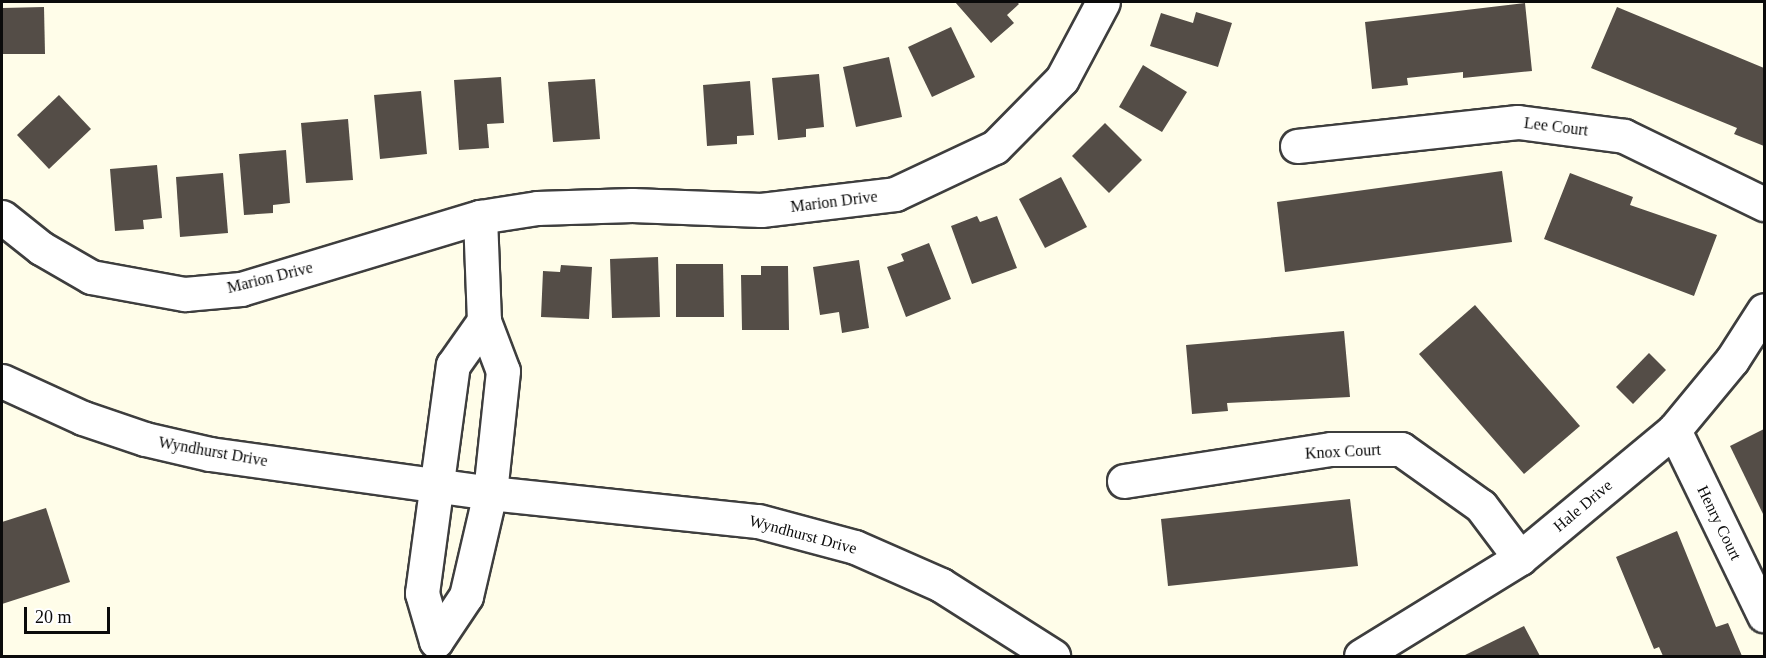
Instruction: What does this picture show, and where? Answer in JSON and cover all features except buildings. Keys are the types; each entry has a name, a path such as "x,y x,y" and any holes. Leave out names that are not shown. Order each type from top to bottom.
{"street":[{"name":"Marion Drive","path":"2,217 41,248 91,277 185,294 241,289 480,217 537,208 632,205 761,210 895,194 995,147 1062,79 1103,2"},
{"name":"Lee Court","path":"1297,146 1518,122 1624,136 1764,204"},
{"path":"433,649 466,596 490,494 503,371 484,321 480,217"},
{"name":"Hale Drive","path":"1361,657 1404,644 1521,558 1674,430 1732,360 1764,310"},
{"path":"433,649 422,593 453,365 484,321"},
{"name":"Wyndhurst Drive","path":"2,381 83,418 145,439 210,454 490,494 758,521 855,547 941,585 1053,657"},
{"name":"Henry Court","path":"1674,430 1764,615"},
{"name":"Knox Court","path":"1124,481 1331,449 1401,450 1481,506 1521,558"}]}
